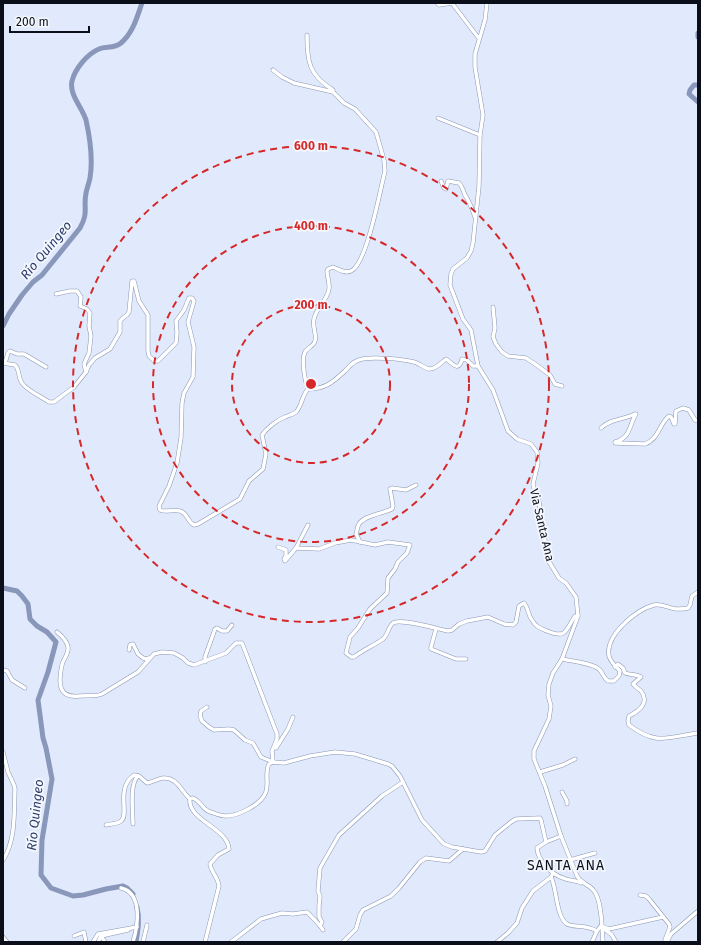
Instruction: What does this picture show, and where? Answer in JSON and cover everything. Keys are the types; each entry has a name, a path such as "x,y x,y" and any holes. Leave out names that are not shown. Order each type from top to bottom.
{"street":[{"path":"437,3 439,5 452,3 479,38"},
{"path":"476,220 480,161 480,135 483,115 475,67 475,54 486,13 487,3"},
{"path":"46,367 24,354 17,354 10,351 4,363 15,365 18,368 19,376 23,385 52,403 56,401 68,392 86,372 89,365 95,358 110,349 120,332 120,321 129,312 132,281 134,281 139,301 148,314 149,356 154,361 158,361 176,343 176,321 184,310 189,298 192,298 188,322 194,346 193,378 184,393 182,403 181,438 177,463 169,486 159,506 160,510 163,512 180,511 185,514 188,521 198,524 240,499 249,481 263,469 266,454 262,435 265,430 279,420 292,415 298,410 301,400 308,389 304,372 305,353 316,340 313,325 314,319 329,291 330,284 327,271 333,267 348,272 356,265 371,232 385,168 376,132 355,109 344,103 333,92 333,90 320,81 307,57 307,35"},
{"path":"273,70 294,84 333,92"},
{"path":"438,118 480,135"},
{"path":"442,181 444,188 446,189 448,182 459,183 462,186 464,194 470,201 476,220"},
{"name":"Via Santa Ana","path":"476,220 471,251 467,258 453,269 450,285 463,319 471,330 478,366 493,390 508,431 517,439 531,444 536,452 538,463 533,484 547,547 548,560 559,578 566,583 576,597 578,616 562,659 553,673 548,689 551,706 549,719 534,751 534,759 545,786 561,836 579,880 595,892 599,902 603,942"},
{"path":"56,294 77,291 81,298 80,306 87,309 90,313 89,326 91,336 89,353 84,364 86,372"},
{"path":"493,307 495,328 493,338 502,352 508,356 526,358 550,375 555,384 562,386"},
{"path":"308,389 325,388 352,363 366,358 413,362 428,369 436,367 446,360 453,366 457,366 460,365 462,359 467,360 473,366 478,366"},
{"path":"601,428 606,423 636,414 631,429 621,440 615,443 645,444 654,438 666,418 669,416 675,424 676,411 683,408 689,410 695,420 698,421"},
{"path":"361,542 356,534 359,524 367,519 392,509 394,506 390,489 406,490 416,485"},
{"path":"278,547 286,550 285,560 296,548 308,525"},
{"path":"296,548 319,549 335,542 351,540 375,546 388,542 409,544 410,546 407,553 398,562 388,578 387,593 370,609 358,628 350,637 346,653 348,656 354,657 382,639 393,623 396,622 406,622 448,631 466,621 488,617 504,624 513,625 516,622 519,606 524,603 536,626 558,635 562,634 566,630 575,616 578,616"},
{"path":"562,659 595,667 601,670 605,679 608,681 614,681 619,676 620,671 610,660 608,654 612,638 616,630 635,614 654,605 678,609 688,608 692,596 698,592"},
{"path":"205,662 213,632 217,628 222,631 227,631 232,625"},
{"path":"436,629 431,649 456,659 466,659"},
{"path":"57,632 65,640 68,646 68,652 62,664 60,682 60,688 67,696 96,696 102,694 138,672 150,658 157,653 178,654 191,665 194,665 226,653 236,643 240,643 243,646 277,734 277,739 272,751 273,762"},
{"path":"129,650 130,645 133,644 140,657 146,659 150,658"},
{"path":"615,667 618,664 623,668 625,673 638,675 641,677 633,684 641,691 645,699 644,704 629,716 629,725 649,737 664,740 698,733"},
{"path":"3,670 7,671 12,680 25,688"},
{"path":"208,706 200,711 200,716 209,727 214,730 234,730 245,740 252,743 261,757 273,762 284,763 310,756 335,752 355,754 392,766 404,782 418,814 438,838 448,846 481,852 485,851 495,835 516,819 524,818 540,818 546,842"},
{"path":"272,751 288,729 293,717"},
{"path":"3,752 8,772 15,789 13,832 3,860"},
{"path":"540,772 564,765 575,758"},
{"path":"190,799 194,798 207,810 224,816 232,815 247,809 264,796 267,787 267,767 273,762"},
{"path":"106,825 118,823 122,820 124,816 123,796 127,782 134,775 138,776 147,783 162,779 172,779 190,799 191,806 195,813 217,830 229,845 229,849 218,855 210,864 219,886 205,942"},
{"path":"133,824 132,796 135,778 138,776"},
{"path":"320,926 322,922 319,918 320,896 318,891 320,868 339,835 382,796 404,782"},
{"path":"562,792 568,804"},
{"path":"561,836 546,842 537,848 538,853 552,875 560,914 565,922 570,925 587,926 597,931"},
{"path":"343,942 356,929 363,910 391,896 420,862 426,858 449,861 463,849"},
{"path":"570,860 595,853"},
{"path":"552,875 584,884"},
{"path":"497,942 503,938 517,922 522,908 533,891 552,875"},
{"path":"121,888 126,889 136,901 137,928 133,942"},
{"path":"640,895 646,896 649,899 670,927 665,940 667,942"},
{"path":"231,942 262,919 282,913 293,914 307,912 323,930"},
{"path":"667,942 671,934 698,912"},
{"path":"601,926 608,929 663,917"},
{"path":"143,942 147,925"},
{"path":"592,942 601,926"},
{"path":"601,926 612,935 616,942"},
{"path":"101,936 137,928"},
{"path":"94,942 98,934 137,928"},
{"path":"74,936 84,932 86,942"},
{"path":"98,942 101,936"},
{"path":"101,936 105,942"},
{"path":"3,937 7,942"}],"waterway":[{"name":"Río Quingeo","path":"3,326 22,295 33,282 42,275 83,223 86,191 91,171 91,149 86,120 72,91 72,81 74,76 82,62 90,54 99,49 118,45 125,39 134,24 142,3"},
{"path":"698,85 694,85 689,94 698,102"},
{"name":"Río Quingeo","path":"3,588 17,591 22,596 28,604 30,619 37,626 47,632 56,642 48,672 38,700 43,738 52,779 42,840 41,875 51,888 73,896 123,886 133,894"},
{"name":"Río Quingeo","path":"136,942 139,920 137,907"}],"district":[{"name":"SANTA ANA","path":"566,865"}]}
